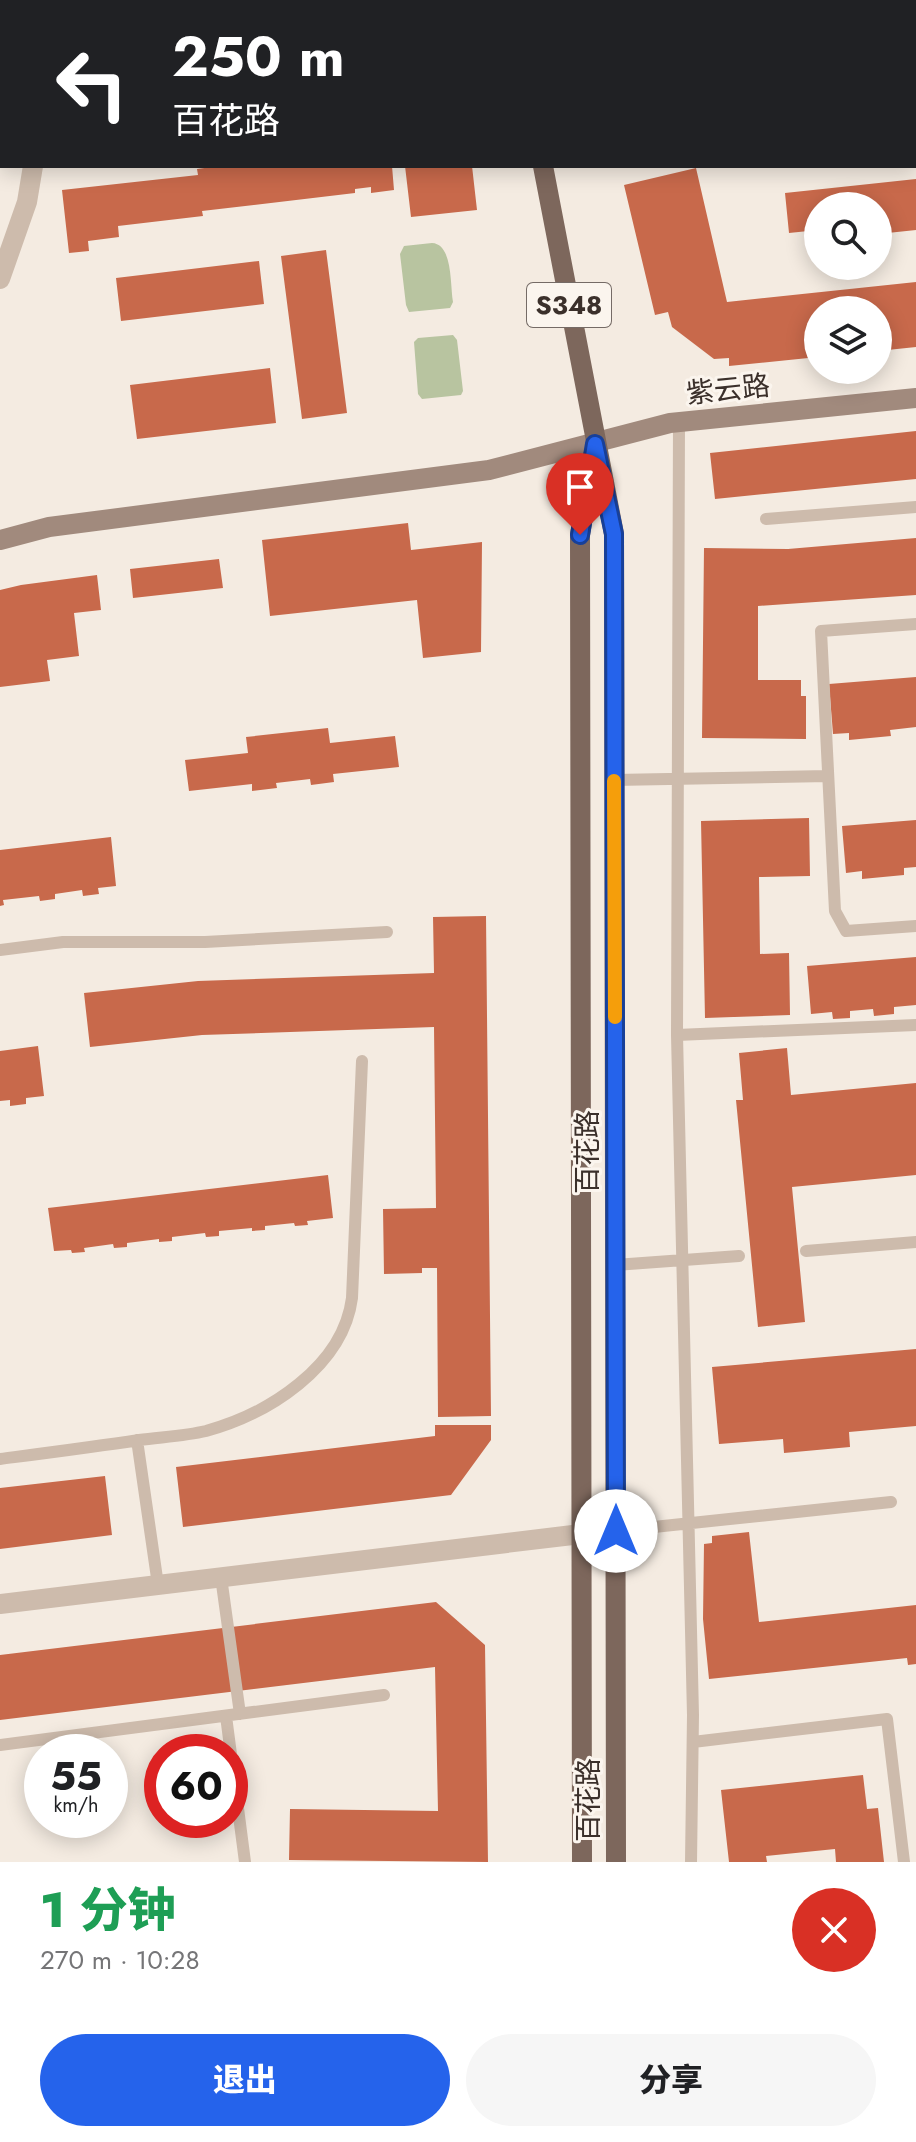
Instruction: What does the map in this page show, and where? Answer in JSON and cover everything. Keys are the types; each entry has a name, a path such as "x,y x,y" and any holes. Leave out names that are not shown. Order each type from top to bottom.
{"main road":[{"name":"百花路","path":"543,168 614,534 616,1862"},
{"name":"百花路","path":"582,1862 580,535 595,444"}],"street":[{"path":"0,279 27,202 33,168"},
{"name":"紫云路","path":"0,540 49,527 489,470 679,422 916,398"},
{"path":"0,1604 581,1534"}],"lane":[{"path":"679,422 677,1035 693,1742 691,1862"},
{"path":"766,519 916,507"},
{"path":"916,624 821,631 835,911 846,931 916,926"},
{"path":"614,780 828,776"},
{"path":"0,950 63,942 205,942 387,932"},
{"path":"677,1035 916,1025"},
{"path":"0,1459 204,1431 259,1410 304,1378 331,1352 345,1327 352,1298 362,1061"},
{"path":"806,1251 916,1242"},
{"path":"615,1265 739,1256"},
{"path":"137,1440 158,1585"},
{"path":"616,1531 891,1502"},
{"path":"221,1577 245,1862"},
{"path":"0,1745 384,1695"},
{"path":"693,1742 887,1719 904,1862"}],"green space":[{"path":"432,243 444,250 447,258 453,302 450,308 409,312 400,254 404,246"},
{"path":"453,335 457,340 463,391 461,395 422,399 418,394 414,342 418,338"}],"building":[{"path":"392,168 394,190 371,193 371,187 355,189 355,193 202,211 203,216 118,226 119,237 88,241 89,251 69,253 62,190 198,175 197,169"},
{"path":"405,168 472,168 477,210 411,217"},
{"path":"696,168 727,302 916,282 916,347 892,350 892,296 804,296 804,358 729,366 729,358 714,359 672,327 668,312 655,315 624,185"},
{"path":"916,179 916,230 892,233 892,192 804,192 804,231 789,233 785,193"},
{"path":"326,250 347,413 302,419 281,256"},
{"path":"259,261 264,304 121,321 116,278"},
{"path":"270,368 276,423 137,439 130,385"},
{"path":"916,431 916,479 715,499 710,453"},
{"path":"408,523 411,550 482,542 481,652 423,658 417,600 270,616 262,540"},
{"path":"916,538 916,595 758,606 758,680 801,680 801,696 806,696 806,739 702,738 704,548 788,549"},
{"path":"219,559 223,588 133,598 130,569"},
{"path":"97,575 101,610 74,613 79,656 47,660 50,681 0,687 0,590"},
{"path":"916,677 916,727 890,730 891,736 849,740 849,733 833,734 829,684"},
{"path":"328,728 330,743 395,736 399,767 333,774 334,782 311,785 310,779 276,783 277,788 252,791 252,784 189,791 185,760 248,753 246,737"},
{"path":"809,818 810,876 759,877 760,954 789,953 790,1015 705,1018 701,821"},
{"path":"916,820 916,867 904,868 904,875 862,879 862,871 846,873 842,826"},
{"path":"111,837 116,886 98,888 99,894 83,896 82,890 55,894 55,899 40,901 39,896 3,900 4,905 0,906 0,850"},
{"path":"486,916 491,1416 438,1417 437,1268 422,1268 422,1273 384,1274 383,1209 436,1208 434,1027 202,1035 90,1047 84,993 198,981 434,973 433,917"},
{"path":"916,957 916,1005 894,1007 894,1014 874,1016 873,1009 850,1011 850,1018 833,1019 832,1012 811,1014 807,966"},
{"path":"38,1046 44,1096 26,1098 26,1104 10,1106 10,1100 0,1101 0,1051"},
{"path":"787,1048 791,1095 916,1083 916,1175 792,1187 805,1322 758,1327 736,1100 743,1100 739,1053"},
{"path":"328,1175 333,1218 307,1221 308,1225 295,1226 294,1223 265,1226 265,1230 219,1231 219,1236 206,1237 205,1233 172,1237 172,1241 159,1242 159,1239 127,1243 127,1247 114,1248 113,1244 84,1248 85,1252 54,1251 48,1208"},
{"path":"916,1349 916,1426 849,1432 850,1447 784,1453 783,1439 719,1444 712,1367"},
{"path":"435,1425 491,1425 491,1440 451,1495 183,1527 176,1467 435,1436"},
{"path":"105,1476 112,1535 0,1549 0,1488"},
{"path":"749,1532 759,1622 916,1605 916,1664 908,1665 907,1658 709,1679 703,1619 704,1544 712,1543 712,1536"},
{"path":"436,1602 485,1645 488,1862 289,1860 290,1809 438,1811 435,1667 0,1720 0,1655"},
{"path":"863,1775 867,1809 878,1808 884,1862 836,1862 835,1849 766,1856 767,1862 729,1862 721,1790"}],"slow traffic":[{"path":"614,781 615,1017"}],"route":[{"path":"580,535 595,444 614,534 616,1531"}]}
